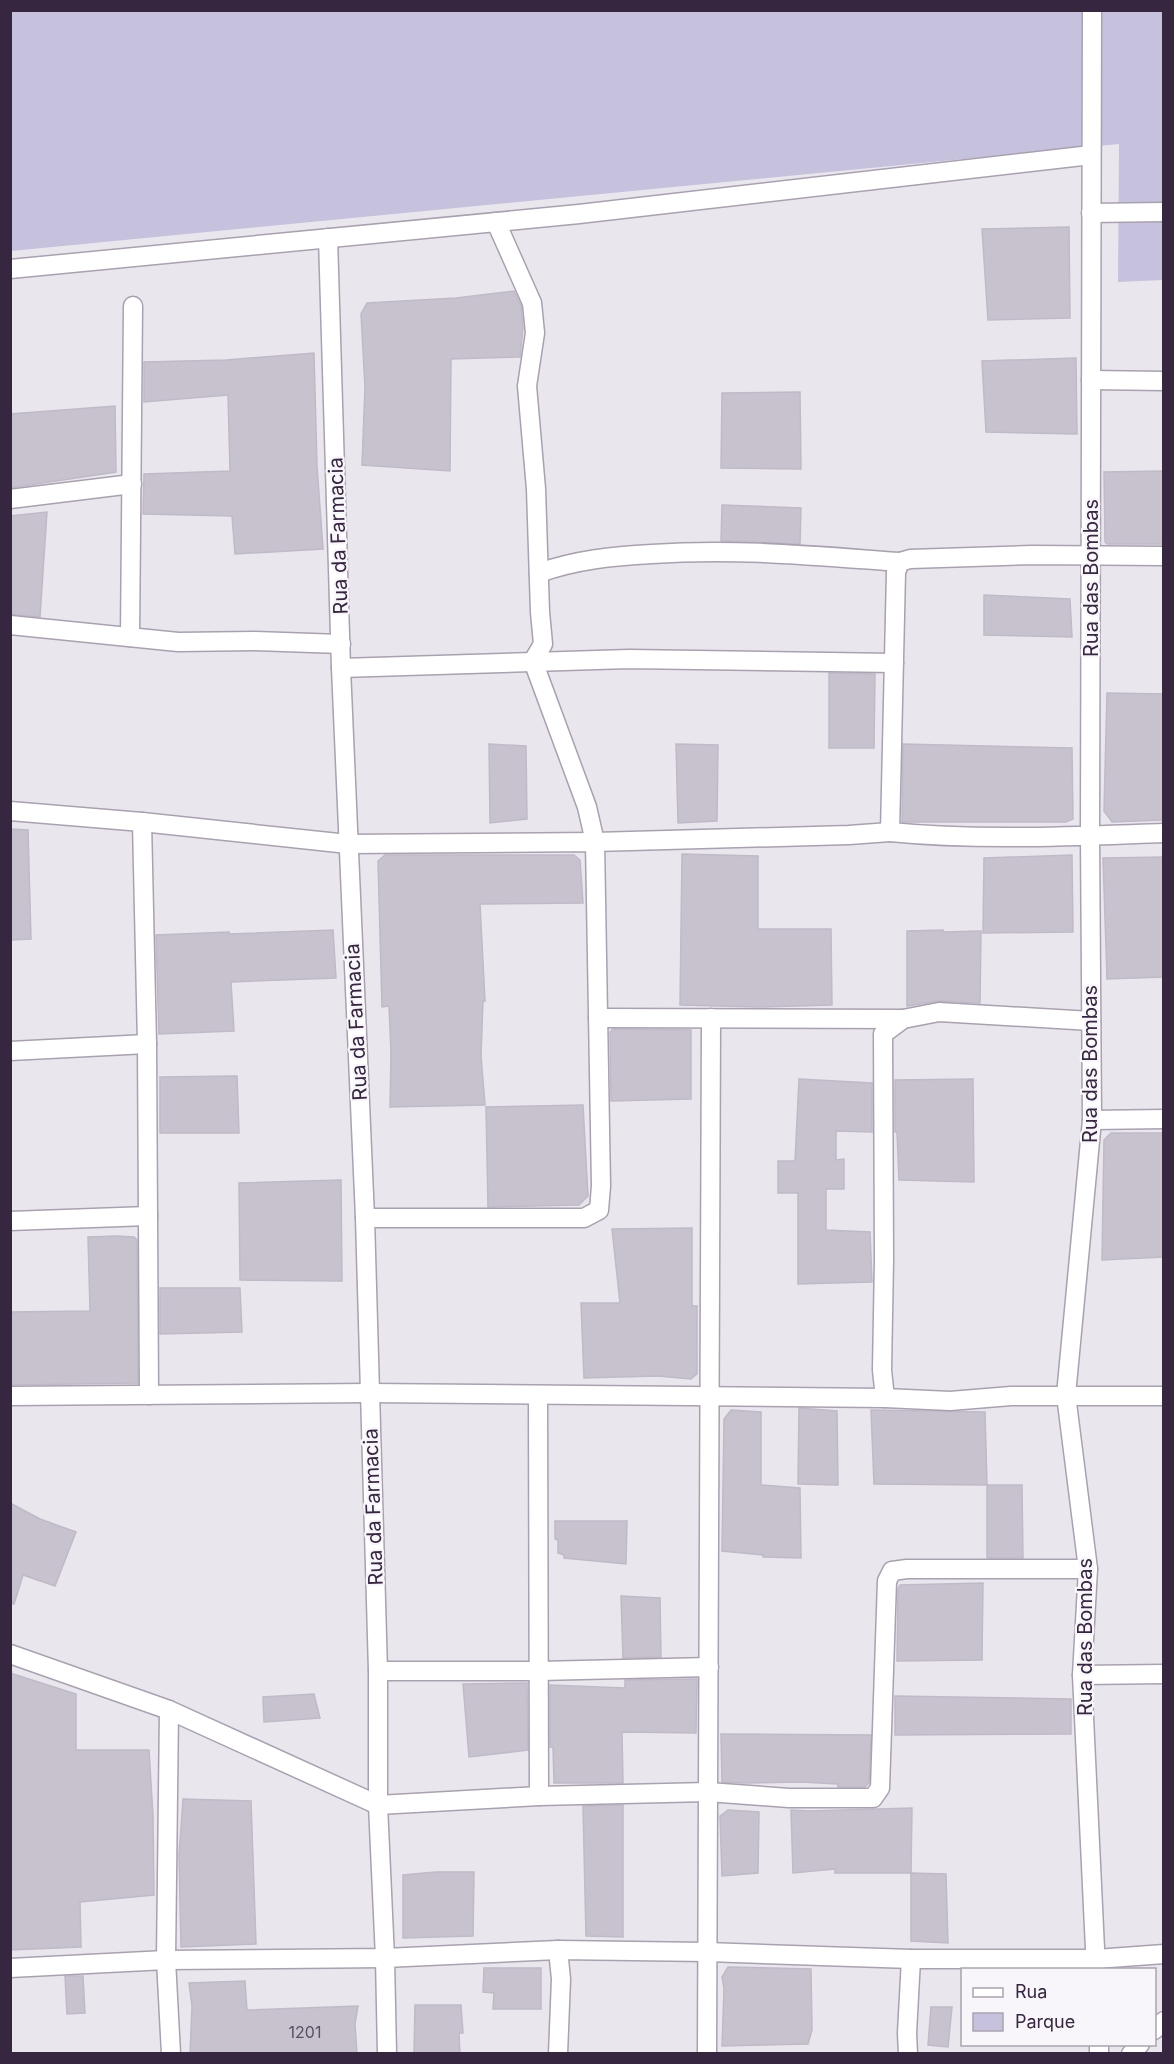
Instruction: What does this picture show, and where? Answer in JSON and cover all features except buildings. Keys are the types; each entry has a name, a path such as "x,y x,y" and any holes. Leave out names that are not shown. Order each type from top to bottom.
{"street":[{"name":"Rua das Bombas","path":"1092,10 1089,835 1092,1120 1066,1395 1088,1569 1082,1675 1096,1964"},
{"path":"10,269 496,222 1091,154"},
{"path":"1091,213 1164,212"},
{"path":"496,222 532,303 535,333 527,386 536,489 543,644 533,661"},
{"name":"Rua da Farmacia","path":"328,238 341,668 365,1218 378,1671 378,1805 385,1958"},
{"path":"130,637 133,306"},
{"path":"1091,380 1164,381"},
{"path":"10,499 132,484"},
{"path":"539,573 564,564 617,556 699,551 782,553 900,562 910,559 1164,556"},
{"path":"890,832 896,572 900,562"},
{"path":"10,625 178,642 255,641 341,644"},
{"path":"341,668 629,659 894,663"},
{"path":"365,1218 584,1218 599,1210 601,1186 595,842 587,807 533,661"},
{"path":"10,811 142,822 348,844 595,842 890,832 936,837 1164,833"},
{"path":"142,822 147,1044 149,1395"},
{"path":"598,1018 903,1019 939,1012 1091,1021"},
{"path":"708,2054 711,1018"},
{"path":"885,1398 882,1370 883,1034 903,1019"},
{"path":"10,1051 147,1044"},
{"path":"1092,1120 1164,1119"},
{"path":"10,1221 148,1216"},
{"path":"10,1396 369,1393 885,1398 950,1401 1011,1396 1164,1396"},
{"path":"538,1395 539,1796"},
{"path":"10,1654 168,1710 378,1805 539,1796 708,1792 789,1798 873,1798 880,1788 886,1581 892,1571 1088,1569"},
{"path":"378,1671 539,1671 709,1667"},
{"path":"1082,1675 1164,1674"},
{"path":"168,1710 166,1960 171,2054"},
{"path":"10,1968 166,1960 385,1958 558,1950 707,1952 1096,1964 1164,1954"},
{"path":"558,1950 561,1979 558,2054"},
{"path":"385,1958 387,2054"},
{"path":"908,2054 907,2033 912,1959"}],"green space":[{"path":"11,11 1163,11 1163,280 1118,282 1119,144 11,251"}]}
